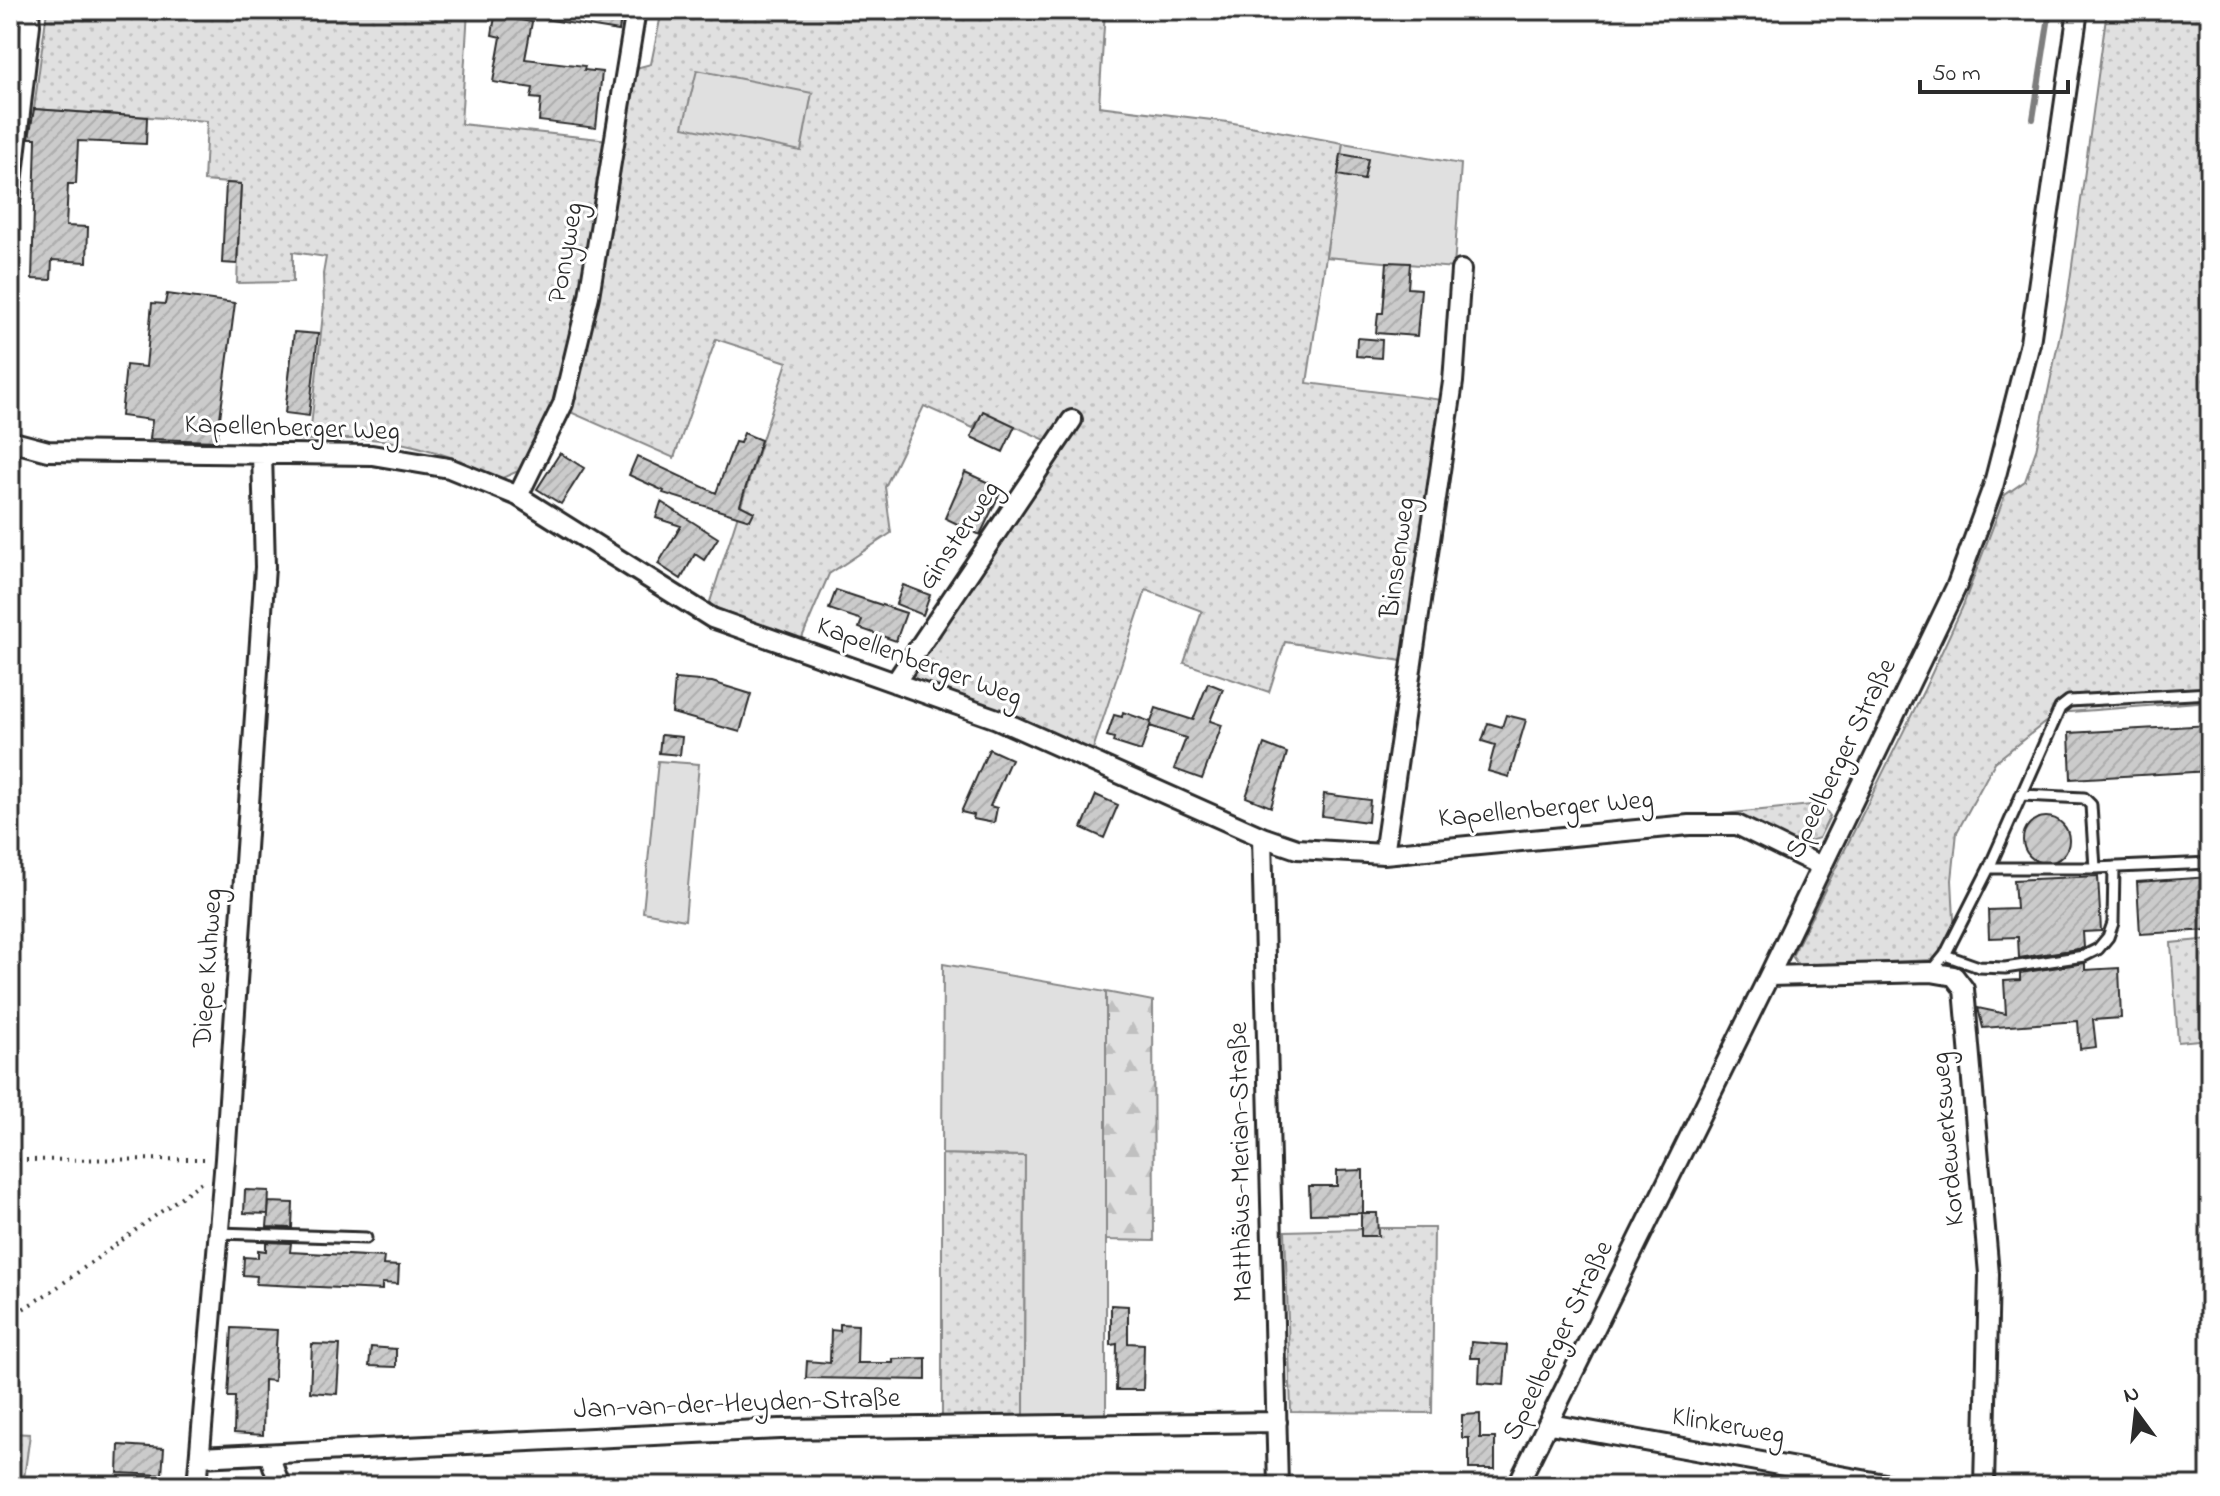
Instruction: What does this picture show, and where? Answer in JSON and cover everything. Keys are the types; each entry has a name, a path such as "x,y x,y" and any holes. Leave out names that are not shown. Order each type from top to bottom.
{"street":[{"path":"10,201 30,25 29,10"},
{"name":"Ponyweg","path":"518,496 563,404 571,373 589,296 636,10"},
{"name":"Speelberger Straße","path":"1517,1486 1769,976 1957,585 1993,487 2030,343 2078,10"},
{"name":"Binsenweg","path":"1384,854 1453,382 1461,270"},
{"name":"Ginsterweg","path":"895,683 1072,420"},
{"name":"Kapellenberger Weg","path":"10,441 48,451 372,455 449,468 518,496 712,618 997,719 1262,837 1297,849 1384,854 1689,825 1737,825 1821,866"},
{"name":"Diepe Kuhweg","path":"197,1486 225,1159 265,567 262,453"},
{"name":"Matthäus-Merian-Straße","path":"1262,837 1278,1486"},
{"name":"Kordewerksweg","path":"1769,976 1931,972 1954,976 1964,989 1989,1274 1984,1486"},
{"name":"Jan-van-der-Heyden-Straße","path":"200,1457 780,1429 1277,1422"},
{"name":"Klinkerweg","path":"1550,1424 1896,1486"},
{"path":"269,1454 280,1486"}],"lane":[{"path":"1931,972 1945,955 1989,868 2060,708 2069,701 2210,693"},
{"path":"2021,795 2084,798 2091,805 2095,868"},
{"path":"1989,868 2210,863"},
{"path":"1945,955 1979,967 2005,968 2084,956 2098,949 2108,937 2113,923 2114,867"},
{"path":"219,1233 366,1238"}],"path":[{"path":"10,1160 225,1159"},
{"path":"10,1317 55,1289 195,1189 225,1159"}],"green space":[{"path":"47,10 468,10 461,124 608,140 582,297 554,407 523,469 500,479 454,458 404,444 370,439 302,440 311,427 326,257 293,252 293,282 237,283 241,184 204,181 207,121 34,109"},
{"path":"662,10 1105,10 1099,106 1228,122 1343,143 1307,383 1443,400 1402,661 1285,642 1269,692 1184,663 1202,611 1146,590 1092,752 912,682 909,672 1050,442 983,412 973,428 924,406 885,487 891,533 829,574 801,640 709,605 787,362 716,339 674,458 568,411 632,69 651,64"},
{"path":"2107,10 2210,10 2210,701 2057,713 1995,762 1957,832 1952,880 1956,959 1799,966 1792,956 1962,608 2005,495 2025,481 2036,450 2068,295"},
{"path":"697,70 812,93 801,151 683,127"},
{"path":"1343,143 1461,164 1454,268 1326,257"},
{"path":"658,761 699,764 685,920 643,912"},
{"path":"1821,804 1830,816 1819,838 1800,844 1744,819 1713,815"},
{"path":"2210,939 2210,1039 2178,1042 2171,943"},
{"path":"943,964 1106,992 1106,1416 1024,1417 1025,1156 942,1154"},
{"path":"1106,992 1153,1001 1154,1241 1106,1240"},
{"path":"942,1154 1025,1156 1024,1417 942,1417"},
{"path":"1378,1228 1434,1228 1432,1413 1291,1412 1285,1231 1361,1229 1362,1236 1377,1236"},
{"path":"10,1433 30,1434 23,1486 10,1486"}],"building":[{"path":"544,10 622,10 619,31 544,19"},
{"path":"495,16 532,22 525,59 585,66 584,70 602,72 596,128 539,121 541,99 531,98 533,88 493,82 501,37 492,35"},
{"path":"34,109 147,117 146,144 78,141 76,184 68,184 66,226 88,227 87,262 52,260 51,280 32,279 36,138 29,138"},
{"path":"1341,154 1368,159 1364,180 1338,175"},
{"path":"226,183 241,184 237,264 222,263"},
{"path":"1387,262 1410,263 1408,288 1421,289 1417,336 1376,333 1378,313 1383,313"},
{"path":"167,294 235,303 217,441 150,439 152,420 121,416 126,365 146,367 152,303 165,304"},
{"path":"294,332 318,334 309,416 285,413"},
{"path":"1357,338 1382,340 1381,358 1356,356"},
{"path":"983,411 1015,426 1003,452 971,437"},
{"path":"744,433 761,440 740,505 754,512 750,520 663,493 629,475 637,456 716,493 735,442 740,443"},
{"path":"560,453 584,468 561,504 537,489"},
{"path":"965,472 1002,489 980,535 945,518"},
{"path":"661,502 718,538 704,560 695,554 681,579 658,564 681,526 656,518"},
{"path":"903,585 930,595 923,615 896,604"},
{"path":"836,590 906,613 896,641 859,628 862,620 829,609"},
{"path":"675,679 712,682 751,694 740,732 672,713"},
{"path":"1208,683 1223,689 1210,721 1222,725 1202,779 1174,769 1186,738 1150,726 1151,723 1141,751 1113,742 1114,738 1107,736 1114,715 1122,717 1123,712 1151,722 1156,708 1193,720"},
{"path":"1506,715 1526,720 1509,777 1488,771 1495,745 1482,741 1488,723 1502,727"},
{"path":"2210,725 2210,771 2071,779 2069,733"},
{"path":"661,735 682,737 680,755 659,753"},
{"path":"1264,744 1287,753 1271,807 1246,797"},
{"path":"989,749 1011,759 990,806 997,808 994,823 973,819 974,815 961,812"},
{"path":"1324,794 1370,800 1368,822 1322,816"},
{"path":"1096,795 1118,805 1104,838 1082,828"},
{"path":"2046,817 2062,824 2069,840 2062,856 2046,863 2030,856 2023,840 2030,824"},
{"path":"2098,876 2101,931 2083,932 2084,948 2019,958 2018,937 1989,938 1988,910 2016,909 2014,880"},
{"path":"2210,877 2210,930 2140,934 2137,882"},
{"path":"2085,963 2085,970 2119,968 2121,1018 2093,1020 2096,1047 2080,1049 2078,1021 1983,1028 1978,1008 2006,1014 2004,981 2020,980 2020,973"},
{"path":"1363,1170 1363,1213 1310,1214 1309,1186 1337,1186 1337,1171"},
{"path":"245,1190 269,1191 268,1214 244,1213"},
{"path":"269,1202 293,1203 292,1228 267,1227"},
{"path":"1361,1213 1377,1213 1378,1236 1361,1236"},
{"path":"266,1242 291,1243 290,1252 384,1257 383,1265 399,1266 398,1284 382,1283 382,1290 256,1284 257,1276 243,1275 244,1257 258,1258 258,1250 266,1251"},
{"path":"1111,1305 1128,1306 1128,1343 1144,1344 1143,1390 1116,1390 1117,1344 1111,1345"},
{"path":"840,1324 858,1325 857,1363 893,1363 893,1359 926,1358 926,1380 806,1378 807,1361 830,1363 831,1330 840,1331"},
{"path":"232,1328 277,1330 274,1381 264,1380 263,1435 234,1433 235,1397 228,1397"},
{"path":"1471,1342 1507,1345 1504,1385 1479,1383 1480,1358 1470,1358"},
{"path":"312,1344 340,1345 337,1394 310,1392"},
{"path":"371,1347 396,1349 396,1367 369,1366"},
{"path":"1480,1414 1480,1438 1495,1438 1495,1469 1469,1469 1469,1438 1462,1438 1462,1415"},
{"path":"119,1445 164,1448 162,1475 118,1473"}],"waterway":[{"path":"2033,119 2050,10"}]}
